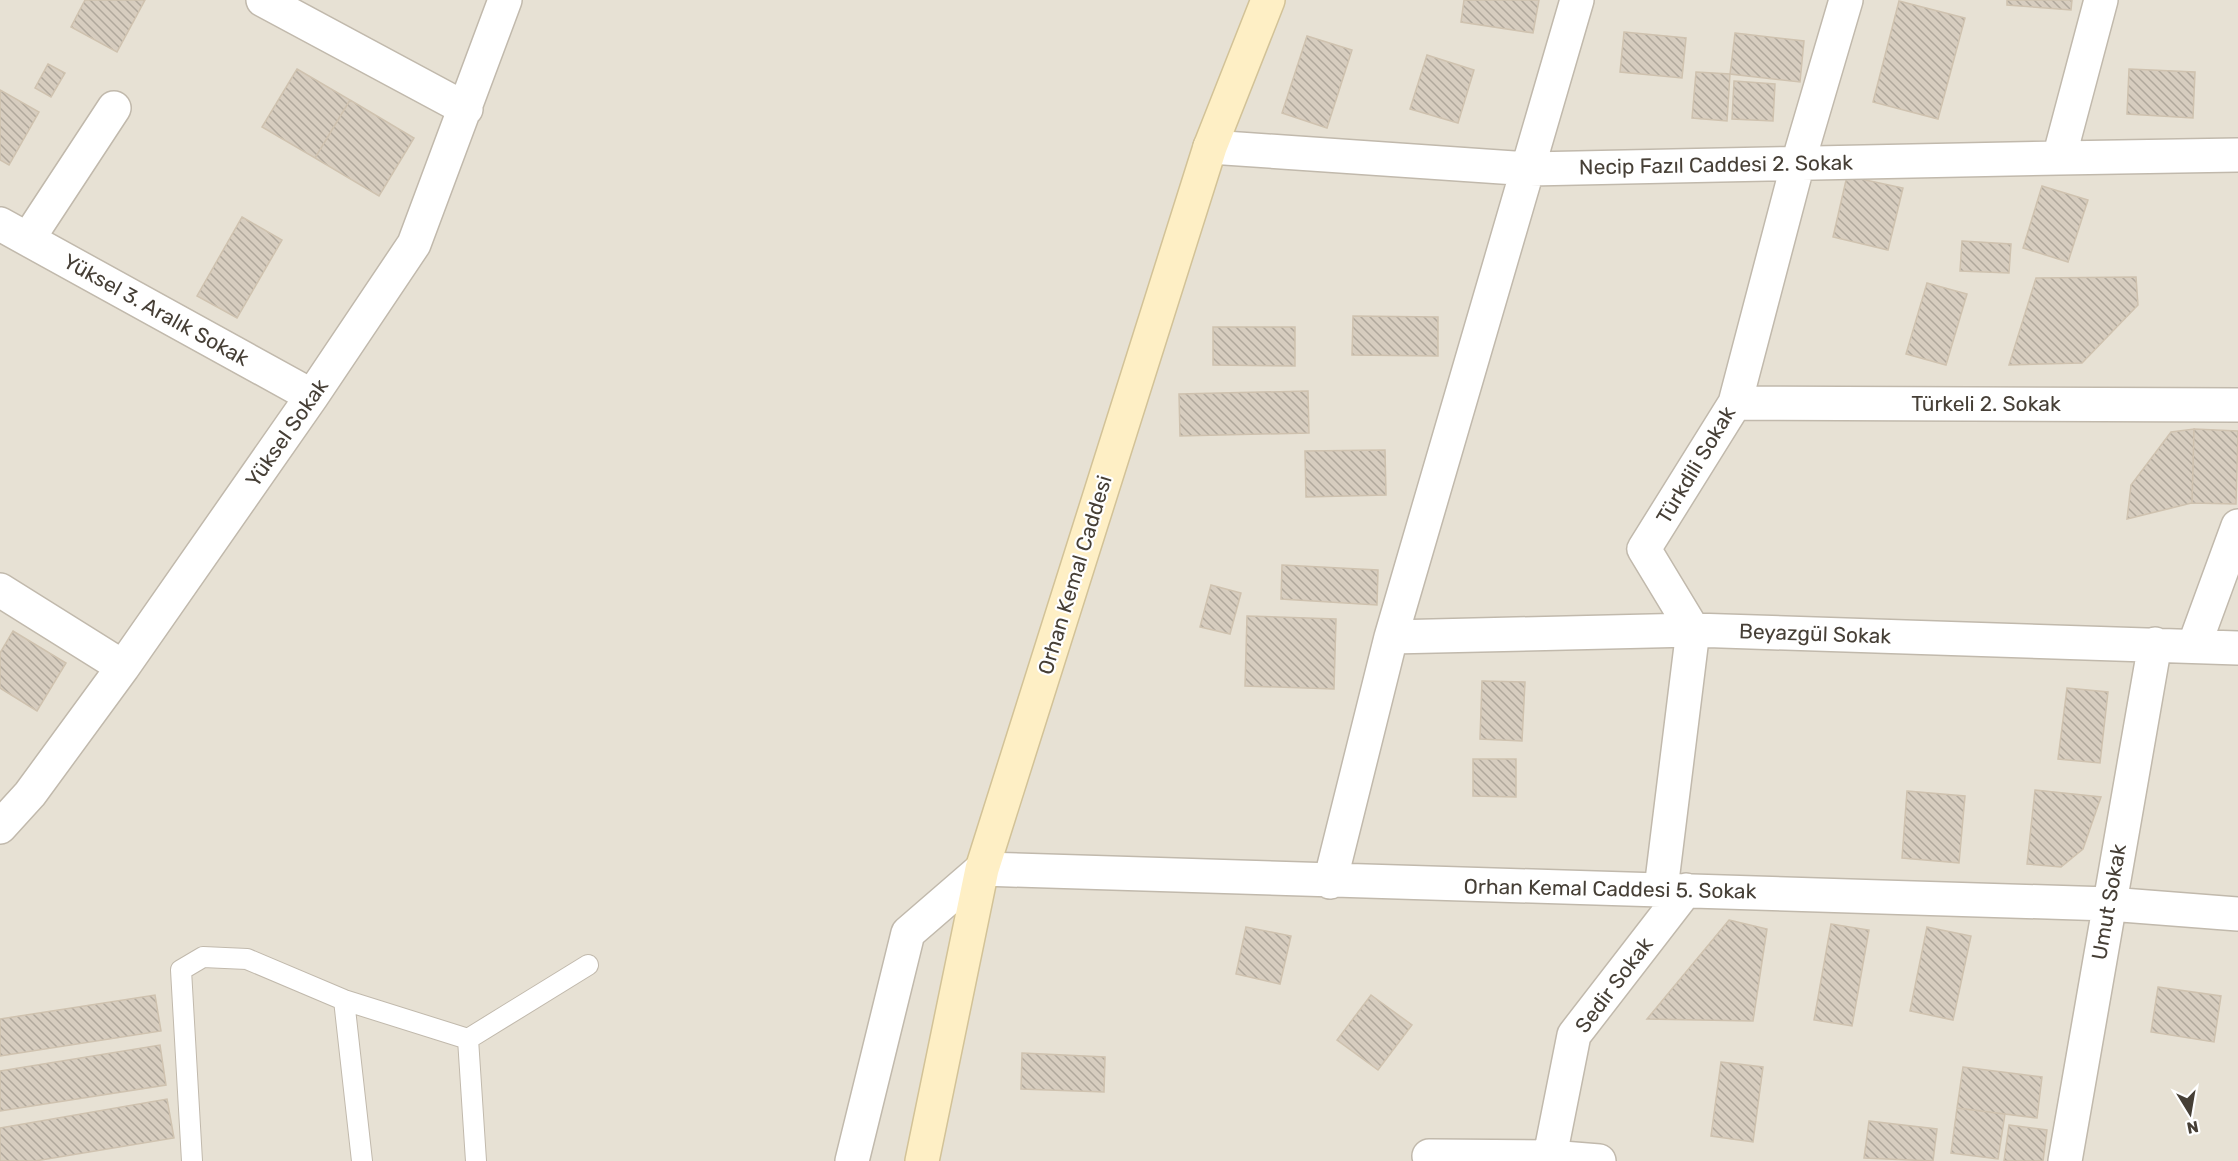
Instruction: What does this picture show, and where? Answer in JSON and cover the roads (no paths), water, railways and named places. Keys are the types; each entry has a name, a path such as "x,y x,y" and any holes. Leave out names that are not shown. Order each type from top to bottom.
{"street":[{"path":"263,0 466,109"},
{"name":"Yüksel Sokak","path":"0,827 30,794 123,667 312,396 414,244 505,0"},
{"name":"Orhan Kemal Caddesi","path":"922,1161 982,869 1210,147 1268,0"},
{"path":"1330,882 1391,637 1530,169 1577,0"},
{"name":"Türkdili Sokak","path":"1693,630 1644,549 1735,403 1798,163 1846,0"},
{"path":"2059,158 2101,0"},
{"path":"28,239 114,108"},
{"name":"Necip Fazıl Caddesi 2. Sokak","path":"1210,147 1530,169 2238,155"},
{"name":"Yüksel 3. Aralık Sokak","path":"0,224 312,396"},
{"name":"Türkeli 2. Sokak","path":"1735,403 2238,405"},
{"path":"2194,646 2238,526"},
{"path":"0,590 123,667"},
{"path":"1674,890 1693,630"},
{"name":"Beyazgül Sokak","path":"1391,637 1693,630 2238,648"},
{"name":"Umut Sokak","path":"2065,1161 2155,644"},
{"path":"852,1161 908,933 982,869"},
{"name":"Orhan Kemal Caddesi 5. Sokak","path":"982,869 1330,882 2109,904 2238,914"},
{"name":"Sedir Sokak","path":"1549,1159 1574,1035 1674,890"},
{"path":"1429,1156 1599,1161"}],"lane":[{"path":"192,1161 181,970 203,957 247,959 345,1000 468,1039 588,965"},
{"path":"345,1000 362,1161"},
{"path":"468,1039 476,1161"}]}
